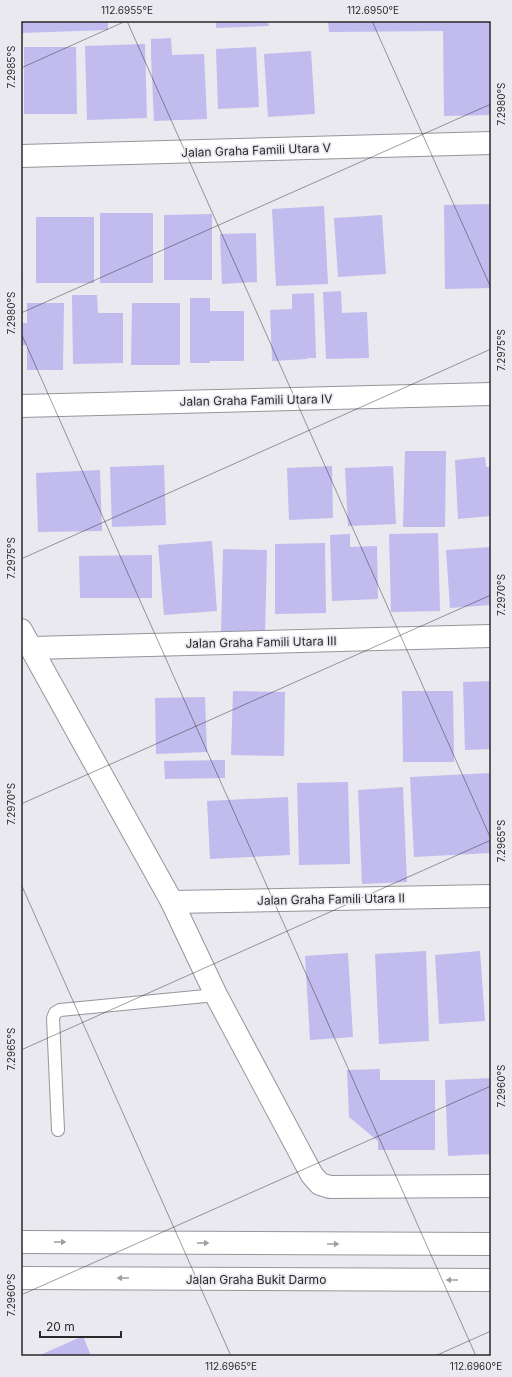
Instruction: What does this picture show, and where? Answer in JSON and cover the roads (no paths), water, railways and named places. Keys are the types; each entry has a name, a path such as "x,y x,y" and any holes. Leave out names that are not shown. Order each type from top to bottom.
{"street":[{"name":"Jalan Graha Famili Utara V","path":"21,156 491,143"},
{"name":"Jalan Graha Famili Utara IV","path":"21,406 491,394"},
{"name":"Jalan Graha Famili Utara III","path":"26,639 491,636"},
{"path":"26,639 172,902 216,995 312,1175 320,1184 330,1187 491,1186"},
{"name":"Jalan Graha Famili Utara II","path":"172,902 491,896"},
{"path":"21,1238 491,1244"},
{"name":"Jalan Graha Bukit Darmo","path":"27,1282 491,1280"}],"lane":[{"path":"58,1130 53,1018 55,1013 60,1010 216,995"}]}
